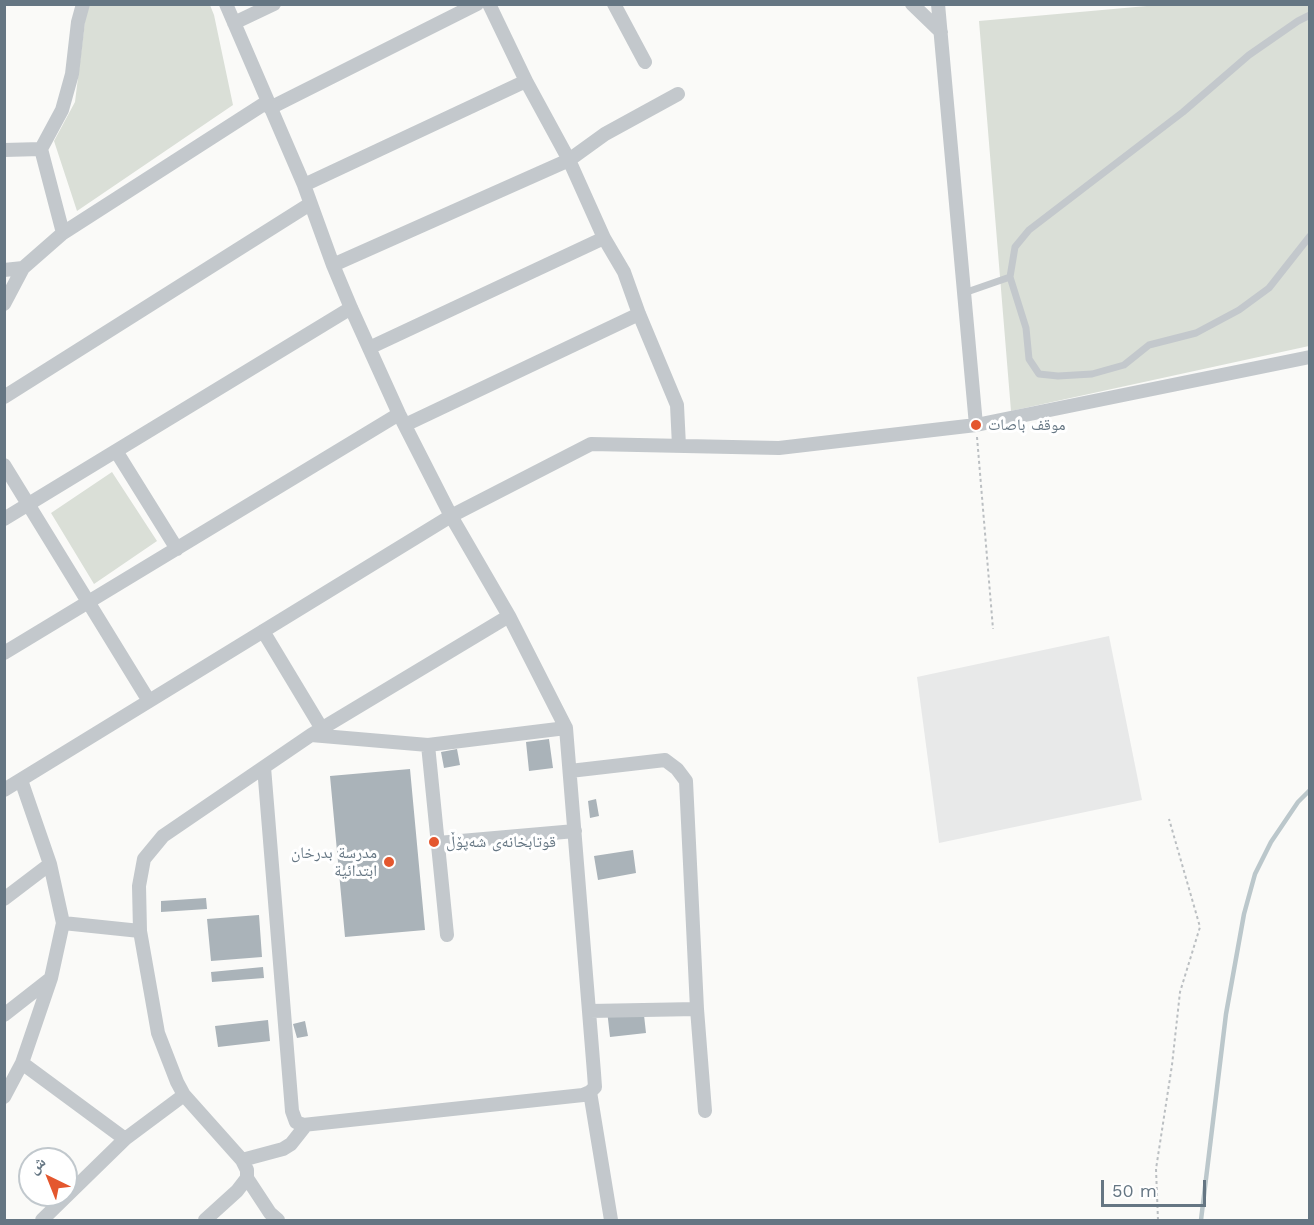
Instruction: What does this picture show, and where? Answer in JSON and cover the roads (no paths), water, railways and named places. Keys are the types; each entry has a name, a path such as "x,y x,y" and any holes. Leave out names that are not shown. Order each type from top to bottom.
{"street":[{"path":"63,233 41,149 62,110 72,74 78,22 83,4"},
{"path":"226,4 304,185 351,308 402,420 451,516 509,616 566,728 595,1080 595,1087 591,1092 583,1095 306,1125 296,1122 292,1111 264,767"},
{"path":"234,23 274,4"},
{"path":"4,304 23,268 63,233 268,105 477,4"},
{"path":"489,4 568,160 604,238 624,272 677,405 679,446"},
{"path":"614,4 645,62"},
{"path":"912,4 940,32"},
{"path":"938,4 976,425"},
{"path":"304,185 526,81"},
{"path":"333,265 568,160 605,134 678,94"},
{"path":"4,150 41,149"},
{"path":"4,397 310,204"},
{"path":"369,348 604,238"},
{"path":"4,270 23,268"},
{"path":"4,519 351,308"},
{"path":"4,653 177,549 402,420 639,314"},
{"path":"4,790 451,516 591,444 778,448 976,425 1310,357"},
{"path":"116,451 177,549"},
{"path":"4,465 149,701"},
{"path":"278,1221 270,1213 247,1178 247,1170 242,1160 184,1095 158,1033 140,931 139,886 144,859 163,836 264,767 317,732 509,616"},
{"path":"263,631 317,732"},
{"path":"317,732 428,745 566,728"},
{"path":"428,745 447,934"},
{"path":"570,771 665,760 686,781 697,1009 705,1111"},
{"path":"4,1097 22,1063 51,978 63,923 50,864 21,780"},
{"path":"438,843 575,831"},
{"path":"4,900 50,864"},
{"path":"63,923 140,931"},
{"path":"4,1015 51,978"},
{"path":"590,1011 697,1009"},
{"path":"22,1063 125,1139"},
{"path":"591,1092 611,1221"},
{"path":"42,1221 125,1139 184,1095"},
{"path":"242,1160 283,1149 291,1144 306,1125"},
{"path":"205,1221 237,1191 247,1178"}],"lane":[{"path":"1310,15 1249,56 1183,112 1029,230 1015,247 1010,277 1026,328 1029,359 1039,374 1058,376 1092,374 1124,365 1149,345 1196,333 1239,310 1269,288 1310,236"},
{"path":"964,293 1010,277"}],"waterway":[{"path":"1201,1220 1226,1014 1244,914 1255,874 1271,842 1298,802 1310,790"}],"place":[{"name":"موقف باصات","path":"976,425"},
{"name":"قوتابخانەی شەپۆڵ","path":"434,842"},
{"name":"مدرسة بدرخان ابتدائية","path":"389,862"}]}
